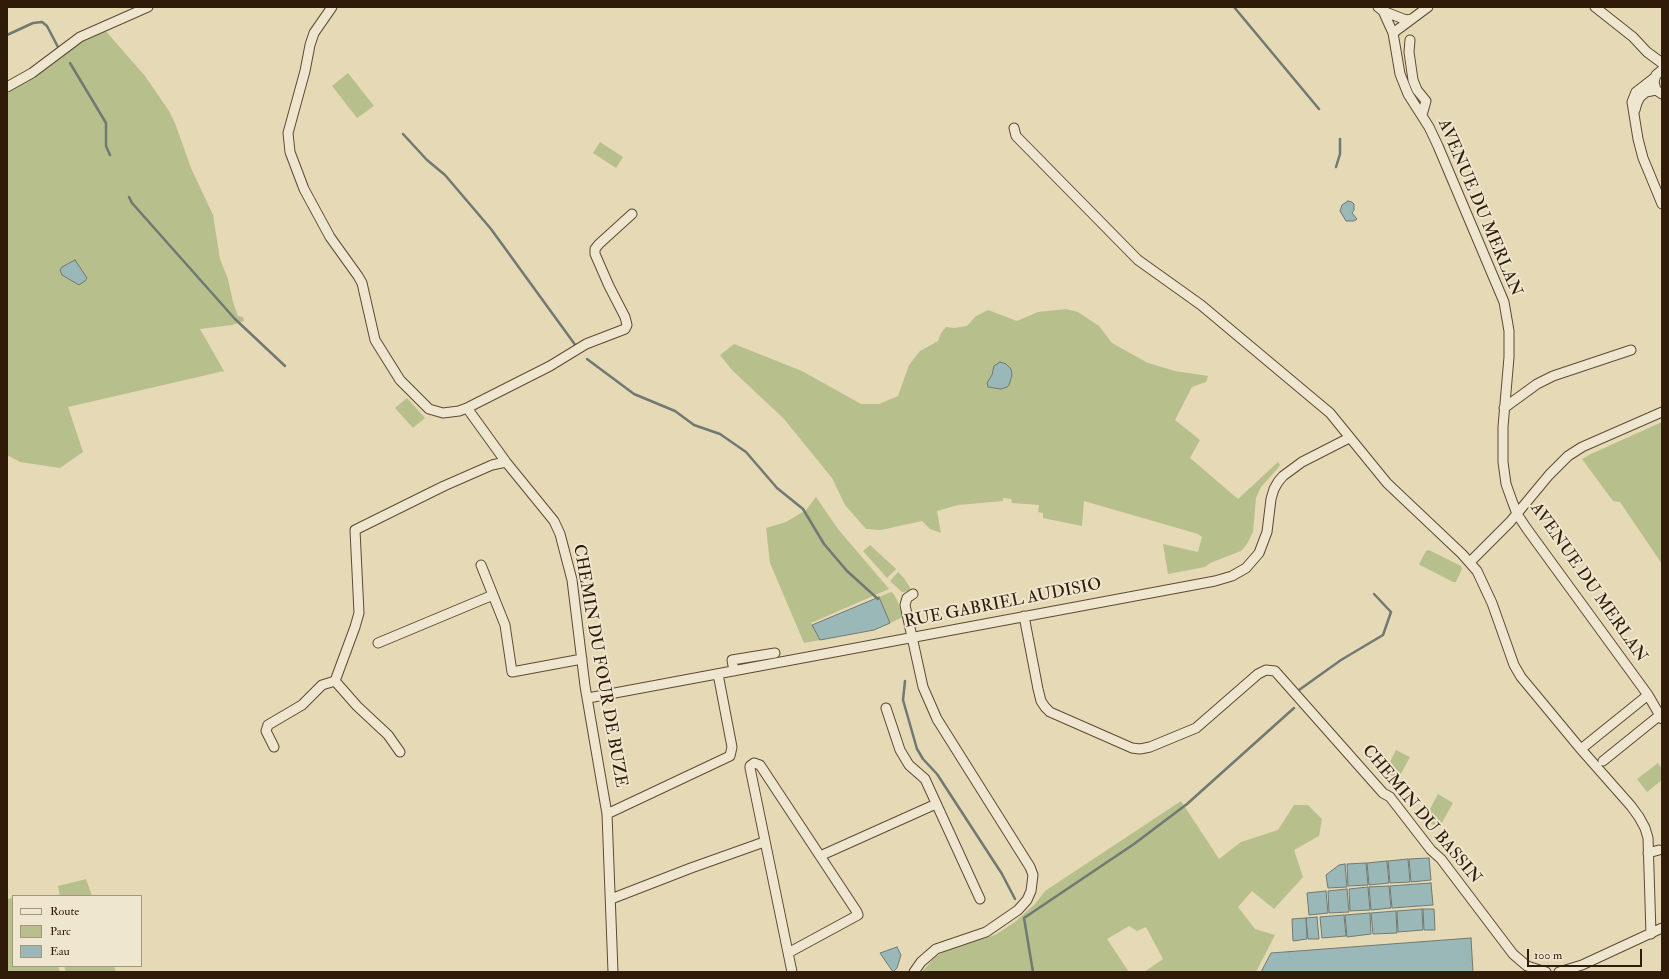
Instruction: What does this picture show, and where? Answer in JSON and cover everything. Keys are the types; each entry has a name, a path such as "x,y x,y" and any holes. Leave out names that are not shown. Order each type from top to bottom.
{"street":[{"path":"7,87 32,73 80,37 148,7"},
{"path":"332,7 314,33 310,45 306,71 288,133 290,152 304,189 330,237 362,283 375,340 400,380 429,409 436,412 448,413 467,408 550,366 586,344 625,329 627,326 625,317 606,280 595,254 595,249 632,214"},
{"path":"1393,33 1428,7"},
{"path":"1595,7 1633,37 1647,52 1662,63"},
{"path":"1380,9 1406,20 1412,18"},
{"name":"AVENUE DU MERLAN","path":"1380,9 1393,33 1400,74 1408,94 1438,146 1504,302 1509,331 1509,357 1504,408 1504,468 1507,486 1517,514 1648,695 1661,717"},
{"path":"1410,40 1408,52 1413,80 1417,90 1426,100 1422,116"},
{"path":"1662,70 1640,88 1633,96 1632,102 1638,139 1643,158 1662,204"},
{"path":"1654,78 1654,86 1659,92"},
{"path":"1634,115 1640,97 1646,92 1659,92"},
{"path":"1014,128 1016,136 1138,260 1201,305 1330,413 1387,483 1470,562 1477,571 1492,603 1514,665 1521,677 1639,817 1648,838 1651,934"},
{"path":"1504,408 1537,384 1552,376 1631,350"},
{"name":"CHEMIN DU FOUR DE BUZE","path":"467,408 506,462 554,521 560,534 572,580 582,659 607,814 613,972"},
{"path":"1470,562 1517,514 1529,497 1549,475 1574,452 1603,437 1662,412"},
{"name":"RUE GABRIEL AUDISIO","path":"588,698 1223,579 1240,572 1253,561 1263,544 1270,518 1271,499 1274,489 1283,476 1302,462 1349,438"},
{"path":"274,747 266,731 268,725 302,705 322,686 335,681 359,613 355,530 492,465 506,462"},
{"path":"481,565 506,625 512,672 582,659"},
{"path":"913,594 907,598 905,605 924,687 937,719 1030,867 1033,875 1031,891 1027,900 1018,910 986,932 936,949 921,962 914,972"},
{"path":"378,643 493,596"},
{"name":"CHEMIN DU BASSIN","path":"1024,616 1038,689 1041,701 1045,707 1050,712 1132,748 1140,749 1150,747 1196,728 1258,674 1266,670 1275,671 1390,798 1431,850 1441,859 1514,954 1528,966 1546,972"},
{"path":"734,671 732,660 775,653"},
{"path":"607,814 727,759 730,756 732,747 718,674"},
{"path":"335,681 357,706 388,735 400,752"},
{"path":"1581,749 1648,695"},
{"path":"886,708 904,759 925,779 980,899"},
{"path":"1603,761 1661,717"},
{"path":"788,953 858,915 760,765 754,763 750,766 750,768 764,842 792,972"},
{"path":"820,856 936,804"},
{"path":"611,899 764,842"},
{"path":"1648,854 1659,850"},
{"path":"1559,972 1582,965 1662,928"}],"green space":[{"path":"104,29 145,76 169,111 175,123 191,168 213,215 220,259 228,279 238,316 243,317 244,321 232,325 200,329 224,371 68,407 83,452 60,468 20,462 7,455 7,88 78,40"},
{"path":"348,73 374,106 357,118 332,86"},
{"path":"600,142 623,157 616,168 593,153"},
{"path":"1066,309 1078,312 1099,326 1112,343 1148,363 1175,371 1208,376 1206,382 1192,387 1175,420 1200,440 1190,458 1238,499 1278,462 1280,465 1261,487 1256,498 1253,532 1247,544 1241,551 1210,563 1205,567 1168,574 1163,544 1198,552 1202,537 1198,534 1084,501 1082,526 1043,518 1043,513 1038,512 1039,505 1012,503 1011,499 1003,498 1003,501 958,505 937,511 941,533 930,529 922,521 881,530 866,529 845,505 832,478 784,419 732,370 720,355 734,344 802,371 861,404 879,404 898,396 909,365 920,351 938,341 941,333 946,327 954,328 967,326 976,316 988,310 1017,321 1038,312"},
{"path":"407,398 425,418 413,428 395,408"},
{"path":"1662,422 1662,564 1620,502 1613,501 1582,459"},
{"path":"816,497 838,529 889,589 811,623 820,640 804,643 770,563 766,528 786,522 806,510"},
{"path":"870,545 896,569 887,578 863,551"},
{"path":"1429,550 1461,566 1462,569 1456,582 1453,582 1419,564 1426,551"},
{"path":"898,572 904,578 912,591 902,592 890,581"},
{"path":"891,592 897,600 903,617 890,623 879,597"},
{"path":"1396,750 1410,757 1398,779 1385,772"},
{"path":"1658,763 1662,769 1662,780 1647,792 1637,779"},
{"path":"1438,794 1453,803 1439,828 1424,820"},
{"path":"1181,801 1219,859 1241,842 1278,830 1294,805 1308,805 1322,819 1319,836 1294,850 1303,877 1274,909 1252,891 1238,907 1255,929 1275,935 1256,972 1144,972 1163,959 1146,927 1137,931 1129,926 1107,939 1129,972 922,972 935,957 945,951 995,935 1015,922 1035,904 1045,891"},
{"path":"86,879 92,895 60,895 58,886"},
{"path":"12,898 12,967 58,967 60,972 8,972 7,899"},
{"path":"64,967 114,967 116,972 66,972"}],"water":[{"path":"1348,201 1354,204 1354,210 1352,213 1357,219 1354,221 1346,221 1340,211 1342,205"},
{"path":"75,260 87,278 79,285 62,275 60,270 62,267"},
{"path":"1000,362 1006,364 1011,369 1012,375 1009,385 1001,389 988,387 987,383 992,375 994,366"},
{"path":"879,597 890,623 874,630 820,640 812,625"},
{"path":"1429,858 1431,880 1411,882 1409,859"},
{"path":"1408,859 1410,882 1390,883 1388,861"},
{"path":"1387,861 1389,883 1369,885 1367,863"},
{"path":"1366,863 1368,885 1348,886 1347,864"},
{"path":"1345,864 1347,887 1328,888 1326,875 1339,865"},
{"path":"1431,883 1433,905 1392,908 1390,886"},
{"path":"1389,886 1391,908 1371,910 1369,887"},
{"path":"1368,887 1370,910 1350,911 1349,889"},
{"path":"1347,889 1349,912 1329,913 1328,891"},
{"path":"1326,891 1328,913 1309,915 1307,893"},
{"path":"1422,909 1423,930 1398,932 1397,911"},
{"path":"1423,909 1434,909 1435,930 1424,930"},
{"path":"1396,911 1397,933 1373,934 1371,913"},
{"path":"1370,913 1371,934 1347,937 1345,915"},
{"path":"1344,915 1346,936 1322,938 1320,917"},
{"path":"1317,917 1319,939 1308,939 1306,918"},
{"path":"1306,918 1307,939 1293,941 1292,919"},
{"path":"1471,938 1473,972 1261,972 1271,953"},
{"path":"897,947 901,955 897,968 893,972 880,953"}],"waterway":[{"path":"1234,7 1319,109"},
{"path":"7,35 33,23 42,22 47,26 59,49"},
{"path":"70,63 106,123 106,146 110,155"},
{"path":"403,134 427,160 445,175 491,229 576,346"},
{"path":"1336,167 1340,154 1340,139"},
{"path":"129,197 132,203 235,319 285,366"},
{"path":"587,359 634,394 675,411 694,425 720,434 746,452 777,488 803,509 824,544 847,571 878,599"},
{"path":"1299,690 1341,660 1383,635 1391,612 1374,594"},
{"path":"905,681 903,700 917,749 923,759 937,774 1002,874 1015,899"},
{"path":"1033,972 1024,918 1134,844 1187,804 1294,708"}]}
